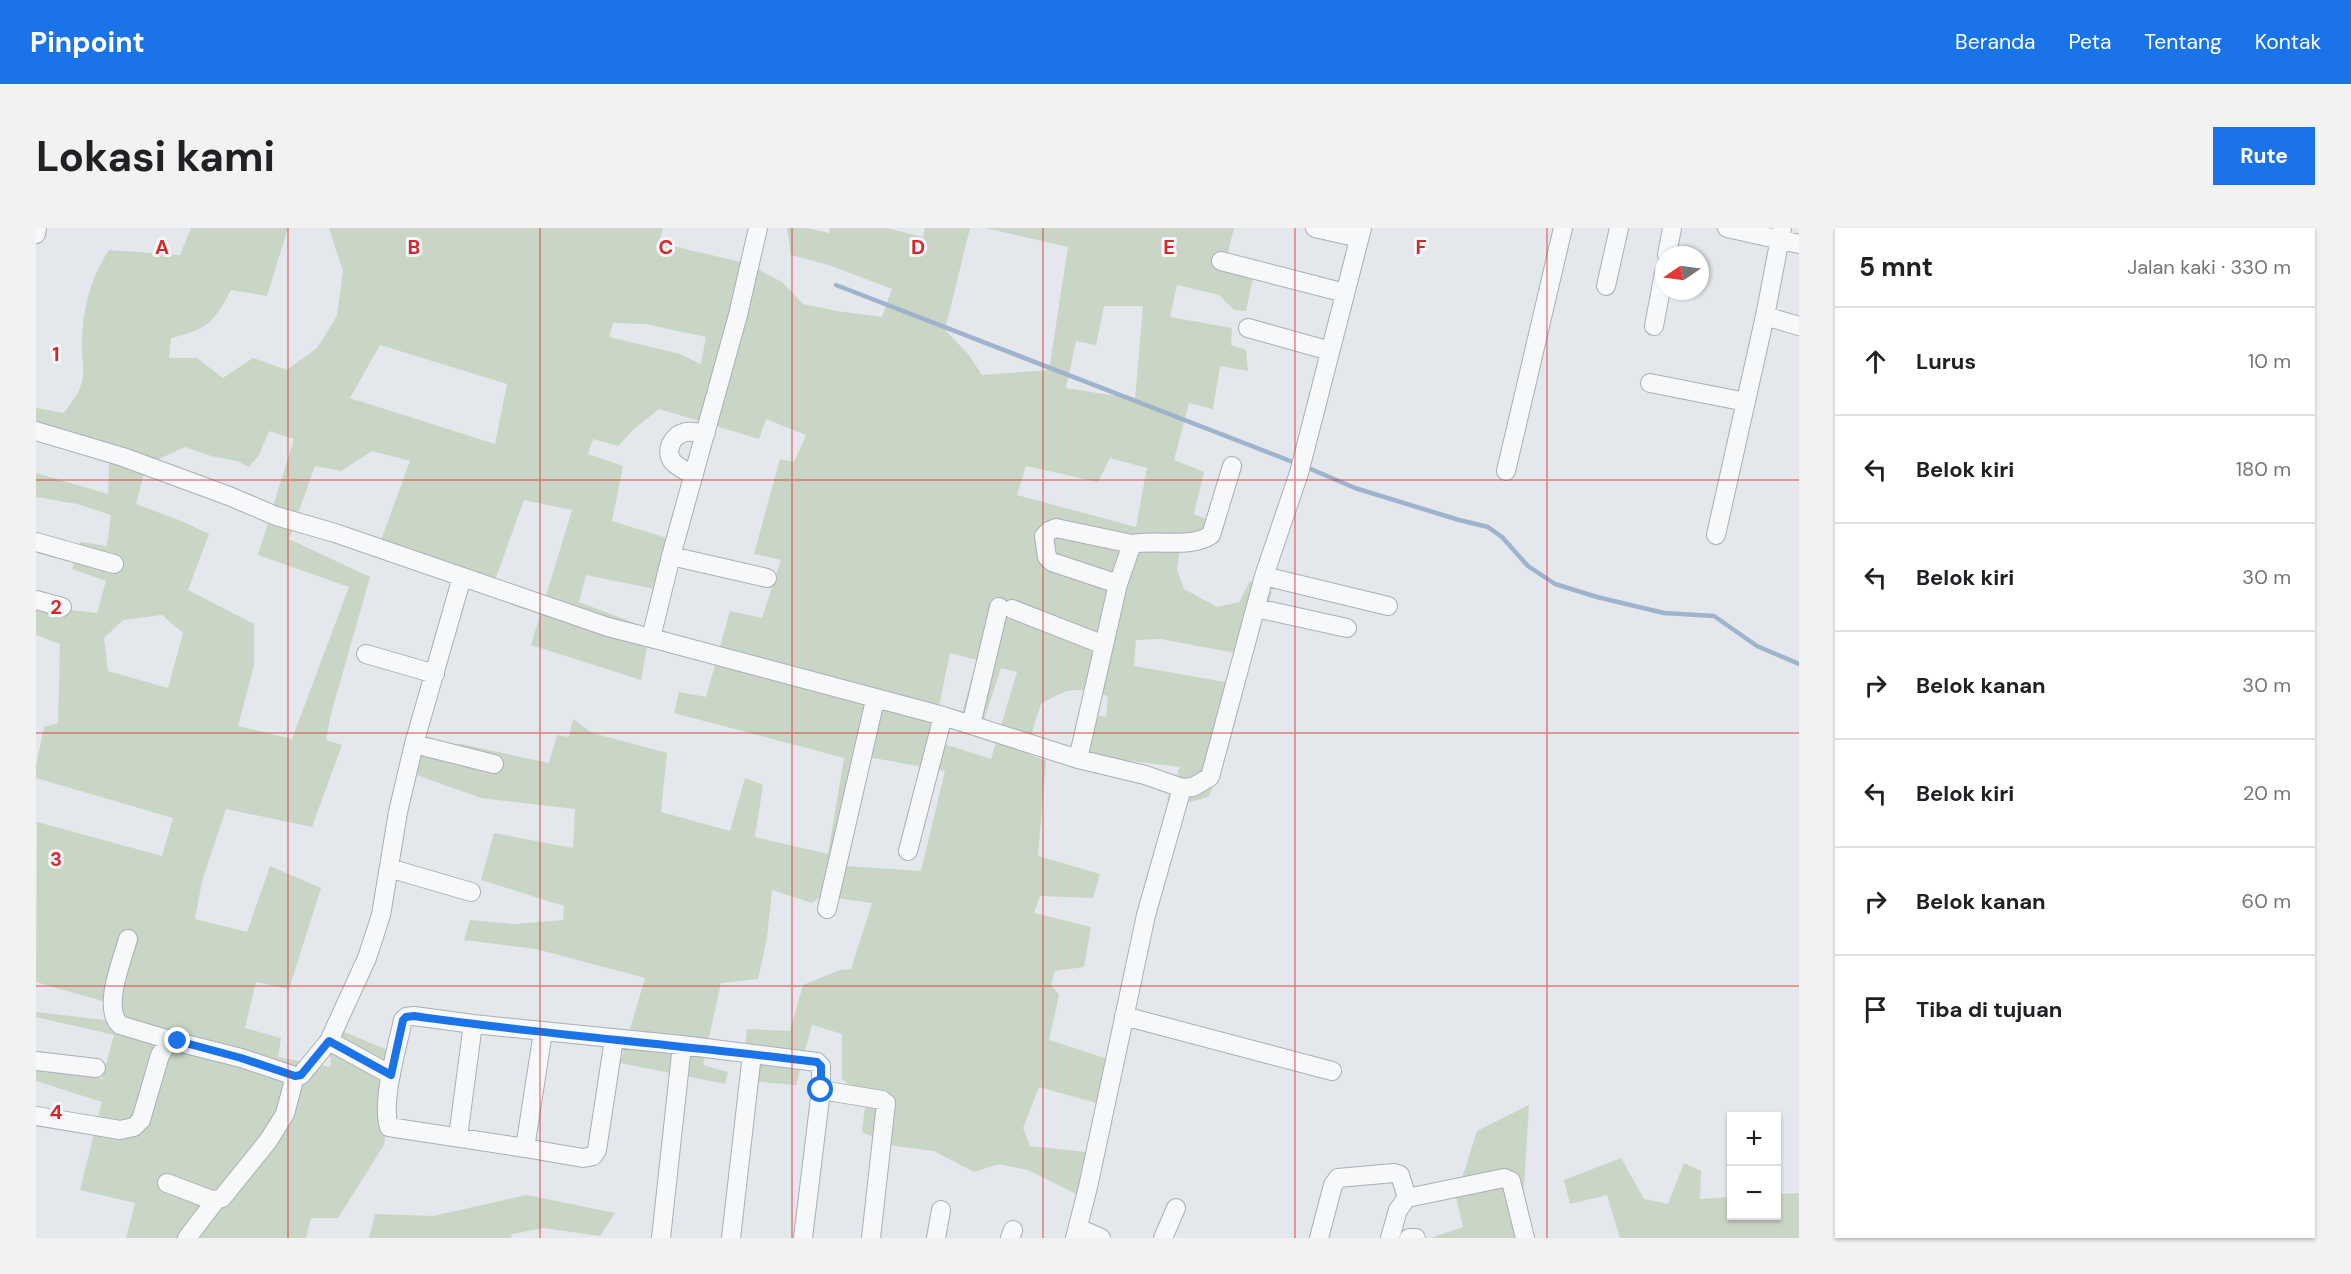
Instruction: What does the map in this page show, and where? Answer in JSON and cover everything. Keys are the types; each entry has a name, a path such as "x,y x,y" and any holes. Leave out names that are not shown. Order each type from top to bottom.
{"street":[{"path":"36,234 37,228"},
{"path":"36,431 123,457 276,516 608,627 875,700 943,716 1078,759 1145,775 1182,788 1193,787 1210,777 1264,576 1299,473 1361,233 1315,228"},
{"path":"1506,471 1563,228"},
{"path":"1606,286 1619,228"},
{"path":"1669,246 1672,228"},
{"path":"1727,228 1781,235 1799,244"},
{"path":"651,638 756,235"},
{"path":"1716,535 1781,235"},
{"path":"1221,261 1345,293"},
{"path":"1654,326 1659,300"},
{"path":"1765,316 1799,326"},
{"path":"1248,328 1330,351"},
{"path":"1650,383 1746,402"},
{"path":"694,475 674,464 670,456 672,440 687,432 706,433"},
{"path":"1118,584 1052,562 1047,557 1043,542 1044,536 1056,528 1132,544 1201,542 1211,535 1232,466"},
{"path":"36,542 114,564"},
{"path":"1078,759 1118,584 1132,544"},
{"path":"671,556 767,578"},
{"path":"1264,576 1388,606"},
{"path":"128,939 112,1000 111,1011 114,1020 120,1025 241,1058 295,1076 301,1075 329,1041 367,958 381,915 398,812 414,744 462,577"},
{"path":"36,600 62,608"},
{"path":"971,725 1005,608 1104,645"},
{"path":"1256,608 1347,628"},
{"path":"366,654 435,674"},
{"path":"827,909 875,700"},
{"path":"908,850 943,716"},
{"path":"414,744 494,764"},
{"path":"1101,1238 1076,1233 1161,856 1182,788"},
{"path":"389,868 471,892"},
{"path":"614,1039 597,1150 593,1156 583,1158 389,1127 387,1120 391,1075 403,1020 406,1017 414,1016 543,1032 682,1045 817,1062 821,1066 821,1090 803,1238"},
{"path":"1124,1016 1332,1071"},
{"path":"458,1137 473,1024"},
{"path":"525,1148 543,1032"},
{"path":"36,1116 120,1130 134,1127 141,1120 160,1055 170,1040"},
{"path":"329,1041 391,1075"},
{"path":"661,1238 682,1045"},
{"path":"731,1238 752,1054"},
{"path":"36,1060 96,1068"},
{"path":"187,1238 216,1200 222,1198 268,1141 285,1114 295,1076"},
{"path":"821,1090 882,1100 886,1103 871,1238"},
{"path":"1318,1238 1333,1185 1338,1178 1394,1173 1400,1175 1407,1198"},
{"path":"1390,1238 1398,1210 1407,1198 1508,1178 1515,1191 1525,1238"},
{"path":"167,1183 216,1200"},
{"path":"1163,1238 1176,1208"},
{"path":"936,1238 941,1210"},
{"path":"1409,1238 1416,1238"}],"green space":[{"path":"191,228 288,228 267,296 231,290 214,318 208,323 193,332 171,338 169,358 197,358 223,378 253,358 287,370 317,348 337,316 343,271 329,228 663,228 659,243 746,263 782,282 803,304 882,317 892,289 829,265 791,255 787,228 806,228 829,233 830,228 886,228 923,237 925,228 970,228 945,330 968,354 982,375 1049,370 1068,247 986,228 1234,228 1225,264 1254,273 1246,311 1234,310 1219,295 1177,285 1170,317 1232,328 1231,345 1246,350 1248,371 1220,366 1213,409 1189,403 1174,460 1204,472 1194,514 1211,521 1208,541 1181,538 1177,569 1184,589 1217,607 1239,602 1250,581 1272,592 1251,656 1161,639 1136,640 1134,666 1242,685 1215,783 1208,797 1190,802 1167,800 1180,767 1105,758 1071,750 1091,714 1106,717 1108,696 1088,691 1073,690 1059,694 1041,704 1033,728 1029,754 1046,761 1038,856 1100,874 1093,898 1040,896 1034,913 1091,927 1084,967 1055,971 1051,985 1059,995 1049,1040 1117,1062 1107,1106 1039,1087 1023,1128 1030,1146 1095,1153 1088,1200 1028,1170 999,1164 974,1172 934,1151 895,1146 862,1132 866,1098 842,1079 842,1034 812,1025 796,1085 741,1080 747,1029 790,1031 803,985 840,970 851,969 872,903 843,899 826,893 812,903 772,890 767,938 758,979 721,983 703,1065 728,1072 725,1084 620,1063 645,978 536,949 464,940 470,920 515,924 563,920 564,906 481,880 494,833 573,848 575,809 481,798 408,772 414,744 461,744 549,763 557,735 569,737 573,719 592,733 667,753 661,812 730,831 745,778 763,785 755,837 828,854 844,758 674,713 679,692 706,697 730,611 762,618 781,560 754,554 780,459 794,462 806,435 766,419 759,439 659,409 634,429 618,446 593,439 588,454 623,466 612,521 673,540 659,590 586,575 579,602 650,629 641,680 531,645 572,510 524,500 494,583 436,577 377,551 410,461 372,451 341,471 315,466 289,539 370,577 331,714 326,740 342,745 312,827 226,809 202,881 195,919 247,932 270,866 321,888 289,989 256,982 245,1028 281,1038 278,1057 331,1067 329,1041 335,1028 387,1050 391,1091 384,1145 338,1218 311,1218 306,1238 126,1238 135,1203 80,1190 102,1102 36,1081 36,1062 102,1079 114,1035 36,1017 36,1012 121,1022 120,1006 36,982 37,822 162,856 173,818 36,778 36,766 44,727 58,723 60,644 36,635 36,606 97,613 106,581 72,569 80,542 107,546 111,515 77,504 36,497 36,473 108,494 109,463 91,447 36,428 36,408 64,413 80,389 83,374 82,343 86,306 92,283 109,250 180,255","holes":["1104,306 1143,306 1135,399 1066,388 1076,341 1096,345","613,323 645,324 706,337 701,364 680,354 609,337","380,345 507,384 495,444 350,398","269,431 294,439 258,555 349,587 292,739 238,726 254,666 254,624 188,590 209,534 136,504 146,465 185,447 211,456 237,461 249,467 259,455","1110,458 1147,468 1136,527 1017,495 1026,466 1098,482","162,615 183,633 168,688 108,671 104,638 123,620","950,653 977,660 958,727 980,732 1001,668 1017,672 991,759 932,740","868,757 945,771 921,871 846,866"]},
{"path":"1529,1105 1523,1203 1534,1238 1431,1238 1463,1227 1456,1197 1477,1131"},
{"path":"1621,1158 1644,1199 1668,1204 1684,1163 1701,1171 1700,1199 1727,1197 1727,1220 1781,1220 1781,1194 1799,1193 1799,1238 1620,1238 1607,1195 1570,1204 1564,1180"},
{"path":"527,1195 615,1213 600,1236 544,1228 512,1234 511,1238 369,1238 375,1214 433,1216"}],"waterway":[{"path":"836,285 1298,464"},
{"path":"1306,467 1355,488 1488,527 1502,537 1528,566 1555,584 1664,613 1714,616 1757,646 1799,664"}],"route":[{"path":"178,1041 295,1076 301,1075 329,1041 391,1075 403,1020 414,1016 817,1062 821,1066 821,1090"}]}
